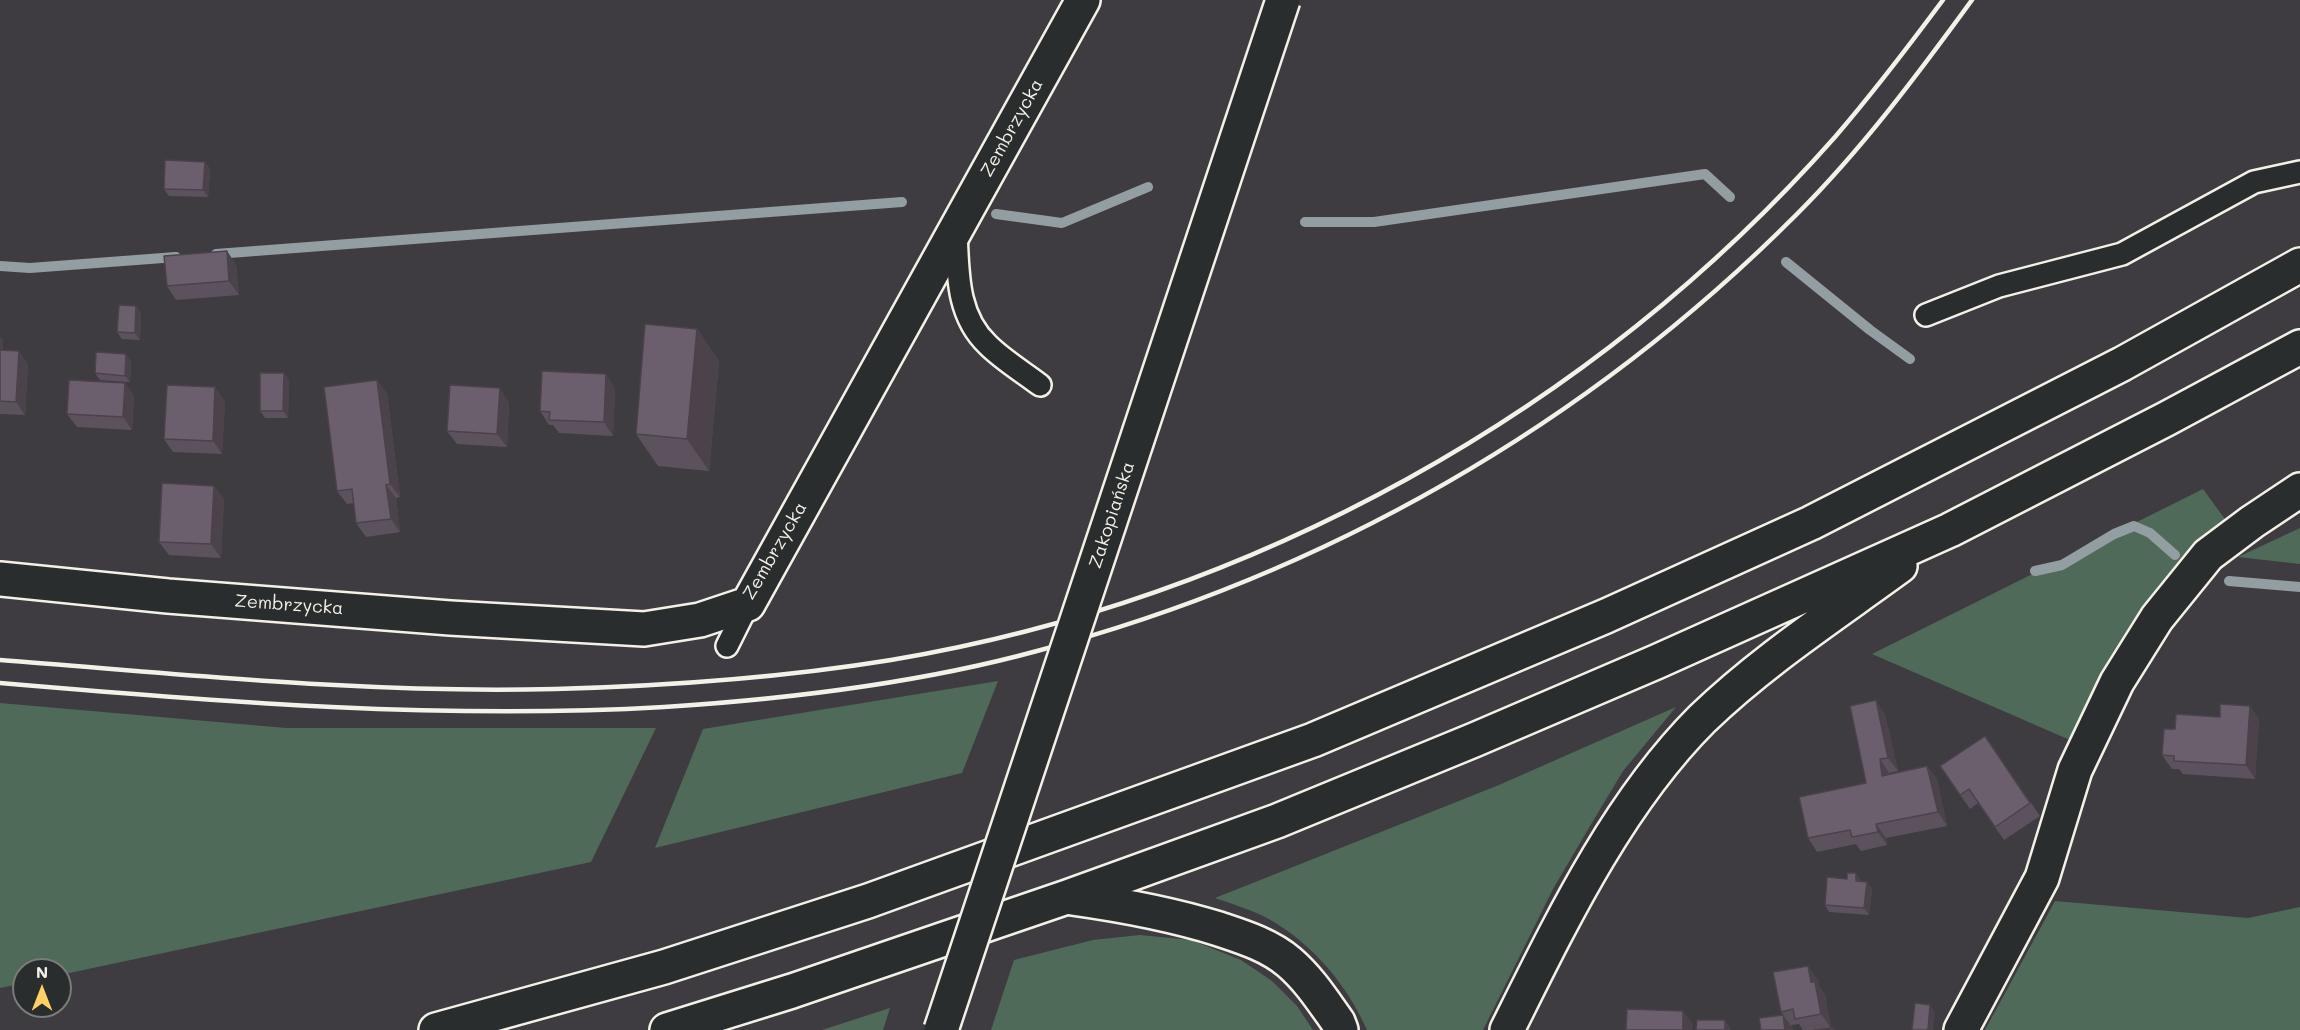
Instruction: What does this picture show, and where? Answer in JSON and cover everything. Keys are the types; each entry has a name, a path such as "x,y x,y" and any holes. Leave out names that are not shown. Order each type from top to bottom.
{"main road":[{"name":"Zembrzycka","path":"0,579 168,596 450,618 644,629 700,620 748,604 1083,0"},
{"name":"Zakopiańska","path":"941,1030 1283,0"},
{"path":"436,1030 664,967 868,901 1313,741 1584,626 1811,523 2122,364 2300,265"},
{"path":"667,1030 792,991 1067,897 1276,821 1474,741 1950,530 2300,347"},
{"path":"1962,1030 2042,878 2075,770 2117,682 2140,645 2157,618 2208,555 2300,490"},
{"path":"1507,1030 1550,944 1595,862 1650,780 1676,748 1729,694 1766,664 1950,530"},
{"path":"1067,897 1140,908 1191,921 1263,945 1288,961 1307,980 1338,1022 1341,1030"}],"lane":[{"path":"1926,315 1999,286 2122,254 2254,182 2300,172"},
{"path":"956,230 960,292 970,323 987,345 1040,385"},
{"path":"727,646 748,604"}],"green space":[{"path":"2203,489 2230,526 2165,583 2070,740 1872,654"},
{"path":"2300,528 2300,564 2238,557"},
{"path":"998,681 962,773 655,848 703,729"},
{"path":"0,703 286,728 656,728 591,862 72,972 72,958 12,958 12,986 0,988"},
{"path":"1676,707 1623,771 1590,826 1553,889 1483,1030 1367,1030 1336,978 1309,948 1277,924 1259,914 1215,898 1499,785"},
{"path":"2055,901 2248,918 2300,907 2300,1030 1985,1030"},
{"path":"1140,935 1191,940 1241,960 1272,981 1297,1006 1313,1030 991,1030 1014,960 1093,940"},
{"path":"890,1008 883,1030 822,1030"}],"building":[{"path":"165,160 205,162 203,190 164,189"},
{"path":"227,251 229,281 167,286 164,256"},
{"path":"119,305 136,306 135,333 117,332"},
{"path":"645,324 697,329 687,439 636,434"},
{"path":"0,350 19,351 16,402 0,401"},
{"path":"96,352 126,354 125,376 95,373"},
{"path":"542,371 606,374 604,422 549,420 550,412 540,411"},
{"path":"260,373 284,373 283,411 260,411"},
{"path":"69,380 125,383 123,417 67,414"},
{"path":"377,380 390,484 386,485 391,519 356,523 352,489 337,491 324,387"},
{"path":"167,385 215,387 213,441 164,439"},
{"path":"450,385 500,388 497,434 447,431"},
{"path":"162,483 214,486 211,544 159,542"},
{"path":"1876,700 1888,758 1880,759 1882,776 1927,766 1938,812 1876,824 1878,832 1852,837 1850,830 1808,838 1799,797 1866,783 1850,706"},
{"path":"2220,704 2250,706 2246,765 2174,761 2174,756 2162,755 2164,729 2175,729 2176,714 2220,717"},
{"path":"1985,736 2030,803 1995,827 1969,789 1960,795 1940,766"},
{"path":"1847,873 1856,873 1856,881 1867,882 1864,908 1825,905 1827,877 1847,879"},
{"path":"1808,966 1811,982 1815,982 1821,1014 1795,1019 1793,1009 1781,1012 1773,972"},
{"path":"1915,1003 1930,1005 1928,1030 1912,1030"},
{"path":"1627,1009 1683,1011 1683,1030 1626,1030"},
{"path":"1783,1015 1785,1030 1761,1030 1759,1018"},
{"path":"1697,1020 1725,1020 1725,1030 1696,1030"}],"waterway":[{"path":"1305,222 1374,222 1705,174 1730,197"},
{"path":"996,214 1062,223 1148,187"},
{"path":"216,254 902,202"},
{"path":"0,266 30,268 176,257"},
{"path":"1786,262 1870,330 1910,359"},
{"path":"2035,571 2062,565 2114,534 2134,526 2150,533 2175,555"},
{"path":"2229,581 2300,587"}],"railway":[{"path":"0,660 277,682 416,689 485,690 639,686 807,672 891,660 1026,631 1157,591 1285,540 1408,479 1525,407 1636,326 1740,236 1835,137 1943,0"},
{"path":"0,683 166,697 332,707 498,711 664,707 758,700 945,673 1037,651 1143,619 1247,580 1348,535 1446,483 1540,425 1630,361 1716,290 1821,189 1889,110 1972,0"}]}
